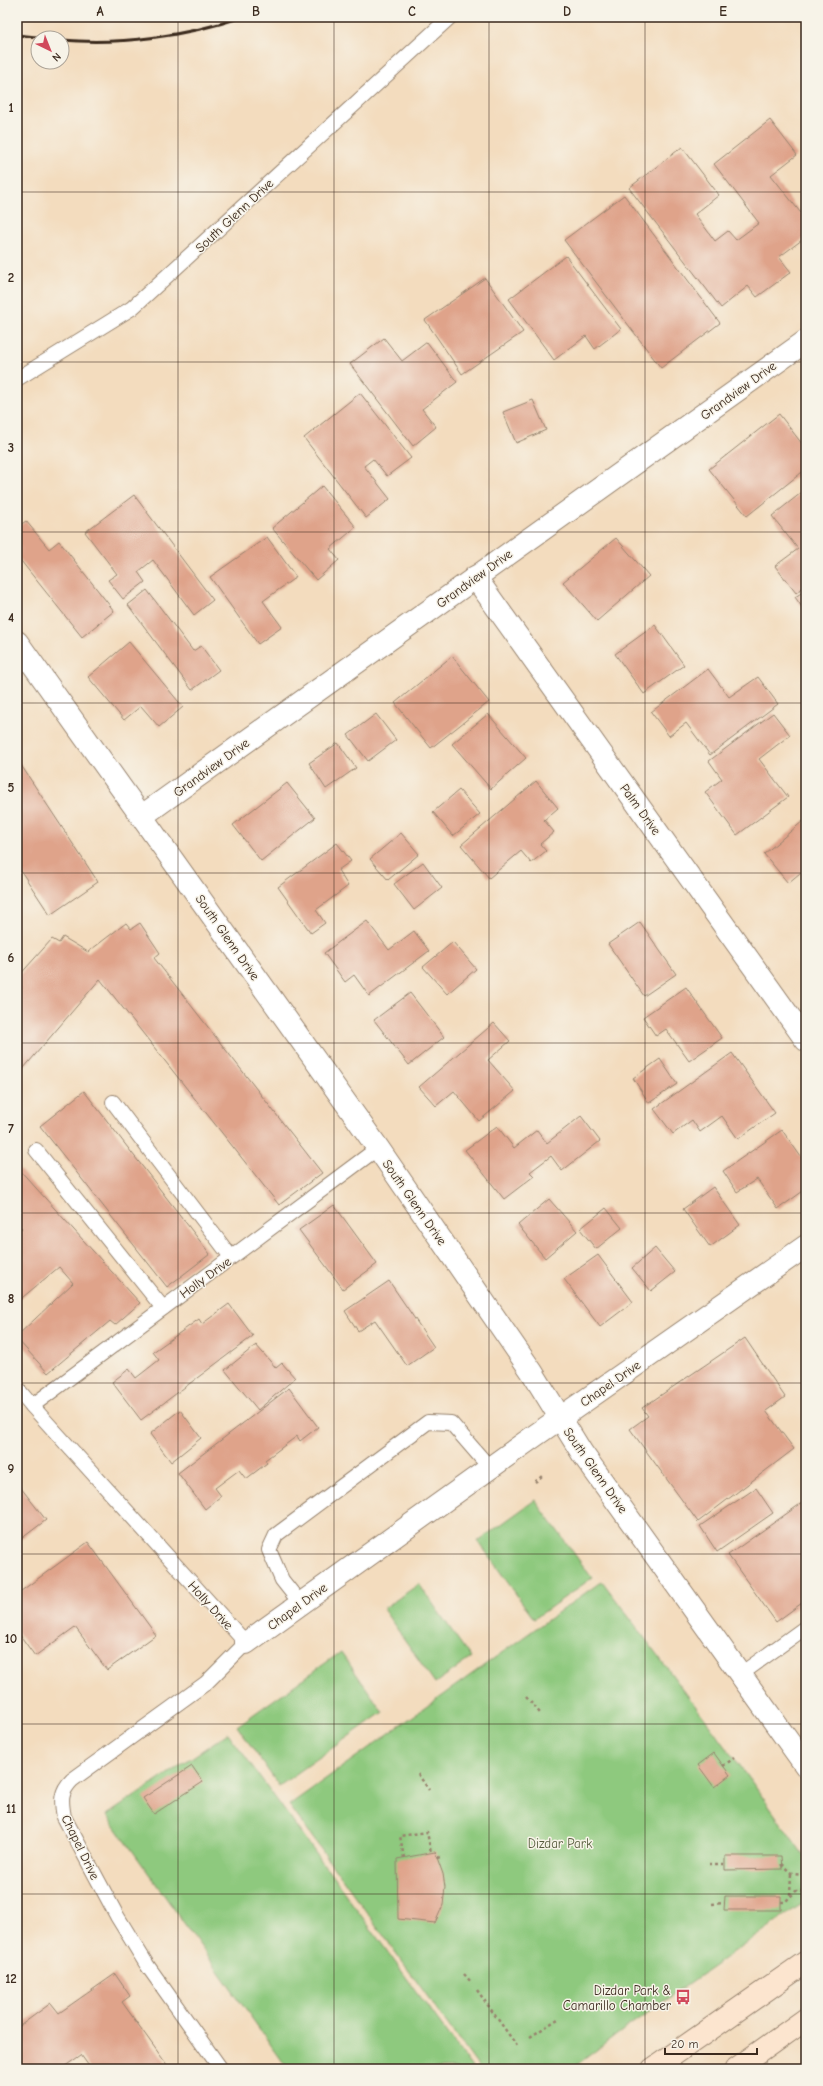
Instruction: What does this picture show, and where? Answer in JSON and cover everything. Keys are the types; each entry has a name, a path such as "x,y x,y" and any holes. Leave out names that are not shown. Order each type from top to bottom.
{"main road":[{"path":"652,2069 806,1962"},
{"path":"736,2069 806,2019"}],"street":[{"name":"Grandview Drive","path":"142,816 806,342"},
{"name":"Palm Drive","path":"476,577 806,1040"},
{"name":"South Glenn Drive","path":"17,642 378,1148 532,1372 582,1453 806,1766"},
{"name":"Chapel Drive","path":"246,1643 560,1418 806,1246"}],"lane":[{"name":"South Glenn Drive","path":"17,379 132,308 450,17"},
{"path":"113,1102 231,1257"},
{"name":"Holly Drive","path":"32,1406 378,1148"},
{"path":"36,1150 163,1308"},
{"name":"Holly Drive","path":"17,1388 246,1643"},
{"path":"301,1604 282,1580 269,1550 276,1535 428,1422 451,1423 490,1468"},
{"path":"741,1674 806,1627"},
{"name":"Chapel Drive","path":"221,2069 147,1965 117,1916 64,1816 61,1798 63,1788 72,1780 206,1683 246,1643"}],"path":[{"path":"535,1482 542,1476"},
{"path":"526,1697 540,1714"},
{"path":"723,1766 734,1758"},
{"path":"418,1774 429,1790"},
{"path":"404,1858 400,1836 427,1832 431,1853"},
{"path":"710,1864 725,1864"},
{"path":"781,1864 791,1873 806,1874"},
{"path":"790,1895 791,1873"},
{"path":"781,1902 785,1902 790,1895 796,1891 806,1891"},
{"path":"712,1904 725,1903"},
{"path":"464,1974 472,1983"},
{"path":"477,1990 517,2046"},
{"path":"530,2037 558,2019"}],"green space":[{"path":"535,1500 592,1578 534,1619 478,1541"},
{"name":"Dizdar Park","path":"602,1581 744,1771 805,1857 806,1901 630,2025 571,2069 480,2069 289,1805"},
{"path":"419,1584 471,1658 435,1683 383,1609"},
{"path":"341,1652 383,1712 279,1786 237,1726"},
{"path":"228,1733 473,2069 288,2069 107,1815"}],"building":[{"path":"770,120 797,155 771,175 804,217 806,215 806,237 779,257 791,272 757,297 748,286 721,308 629,188 682,147 719,195 695,214 715,241 728,231 736,240 759,223 714,164"},
{"path":"624,195 720,323 661,368 564,240"},
{"path":"566,256 621,329 595,349 586,336 554,360 509,299"},
{"path":"485,278 523,332 462,374 425,320"},
{"path":"384,338 402,361 427,342 457,382 422,409 436,427 413,446 350,364"},
{"path":"360,393 411,458 387,476 373,459 364,466 390,499 366,518 304,438"},
{"path":"533,400 546,430 516,443 503,412"},
{"path":"779,414 806,449 806,469 747,516 709,469"},
{"path":"322,486 356,527 330,549 339,560 316,580 272,528"},
{"path":"806,489 806,585 796,593 775,566 798,549 772,516"},
{"path":"134,495 213,600 194,615 153,560 138,572 145,582 123,599 108,580 117,574 85,532"},
{"path":"26,521 49,549 59,541 114,611 82,637 17,556 17,527"},
{"path":"267,537 296,577 263,601 282,627 258,644 210,577"},
{"path":"616,538 649,576 597,621 563,582"},
{"path":"147,590 193,651 201,646 219,670 192,690 128,605"},
{"path":"806,590 806,613 795,597"},
{"path":"655,625 684,665 644,694 615,654"},
{"path":"129,642 183,707 159,727 141,706 124,720 88,677"},
{"path":"452,656 489,702 431,748 395,703"},
{"path":"708,669 729,697 758,677 778,704 710,755 686,723 669,736 651,712"},
{"path":"773,713 790,735 759,759 788,797 737,835 705,792 722,779 709,761"},
{"path":"376,714 396,740 368,761 348,735"},
{"path":"488,714 526,758 491,789 452,744"},
{"path":"338,743 356,768 326,789 309,763"},
{"path":"17,759 98,882 50,915 17,865"},
{"path":"536,781 558,808 544,820 554,832 540,844 546,851 531,863 521,851 489,878 461,845"},
{"path":"287,783 315,818 261,861 233,825"},
{"path":"459,790 480,814 453,836 433,812"},
{"path":"803,821 806,824 806,868 788,883 764,854"},
{"path":"401,833 419,854 388,880 370,859"},
{"path":"337,843 351,861 338,870 348,886 316,910 325,923 311,933 278,887"},
{"path":"423,862 442,888 414,910 394,884"},
{"path":"367,921 389,950 414,931 429,951 369,996 354,975 345,982 324,953"},
{"path":"640,922 676,974 644,996 608,944"},
{"path":"126,923 131,929 140,923 160,953 154,958 322,1173 279,1205 100,979 17,1076 17,978 52,939 59,943 63,937 88,952"},
{"path":"453,942 476,969 447,994 423,967"},
{"path":"686,987 722,1038 689,1061 666,1029 656,1036 643,1017"},
{"path":"410,993 444,1037 409,1065 374,1020"},
{"path":"494,1023 510,1041 488,1060 515,1091 479,1121 454,1091 436,1106 419,1087"},
{"path":"732,1053 775,1113 738,1139 722,1116 700,1132 692,1120 673,1134 654,1109"},
{"path":"660,1059 677,1084 649,1103 633,1078"},
{"path":"84,1091 210,1254 167,1287 40,1126"},
{"path":"581,1116 600,1141 562,1171 551,1156 530,1172 534,1176 504,1199 465,1150 497,1126 514,1148 537,1130 547,1143"},
{"path":"782,1130 806,1164 806,1189 778,1209 757,1179 737,1192 723,1171"},
{"path":"17,1167 140,1303 115,1325 110,1321 48,1373 17,1339 17,1336 73,1283 59,1267 17,1302 17,1233 22,1228 17,1223"},
{"path":"713,1187 740,1225 710,1247 683,1209"},
{"path":"549,1199 577,1231 545,1258 518,1225"},
{"path":"334,1205 377,1264 343,1289 299,1230"},
{"path":"606,1208 622,1228 596,1249 580,1229"},
{"path":"655,1248 675,1272 651,1291 632,1268"},
{"path":"598,1255 633,1302 600,1327 564,1279"},
{"path":"389,1281 434,1347 407,1366 375,1320 358,1331 345,1311"},
{"path":"229,1304 253,1336 141,1420 112,1382 129,1369 136,1378 159,1360 153,1352 199,1319 202,1324"},
{"path":"745,1338 785,1397 766,1411 794,1449 698,1522 630,1429 648,1416 642,1408"},
{"path":"256,1345 276,1368 282,1363 295,1378 258,1410 225,1370"},
{"path":"289,1388 318,1427 300,1441 297,1436 265,1460 267,1463 246,1479 239,1470 215,1488 221,1496 205,1509 178,1473"},
{"path":"180,1410 201,1438 171,1462 150,1434"},
{"path":"17,1483 46,1520 17,1542"},
{"path":"756,1488 773,1513 717,1552 700,1526"},
{"path":"806,1500 806,1600 776,1622 728,1555"},
{"path":"88,1542 156,1635 107,1670 75,1627 35,1656 17,1631 17,1594"},
{"path":"714,1753 730,1775 714,1787 698,1765"},
{"path":"192,1766 203,1782 154,1814 143,1798"},
{"path":"435,1852 443,1874 445,1887 443,1905 435,1923 398,1919 397,1859"},
{"path":"725,1856 781,1856 782,1869 725,1870"},
{"path":"725,1896 781,1896 781,1910 724,1910"},
{"path":"115,1974 130,1996 122,2002 170,2069 91,2069 81,2055 61,2069 17,2069 17,2028 51,2003 59,2013"}],"railway":[{"path":"70,40 107,41 153,38 221,24 242,17"},
{"path":"17,35 30,36"}],"place":[{"name":"Dizdar Park & Camarillo Chamber","path":"683,1997"}]}
